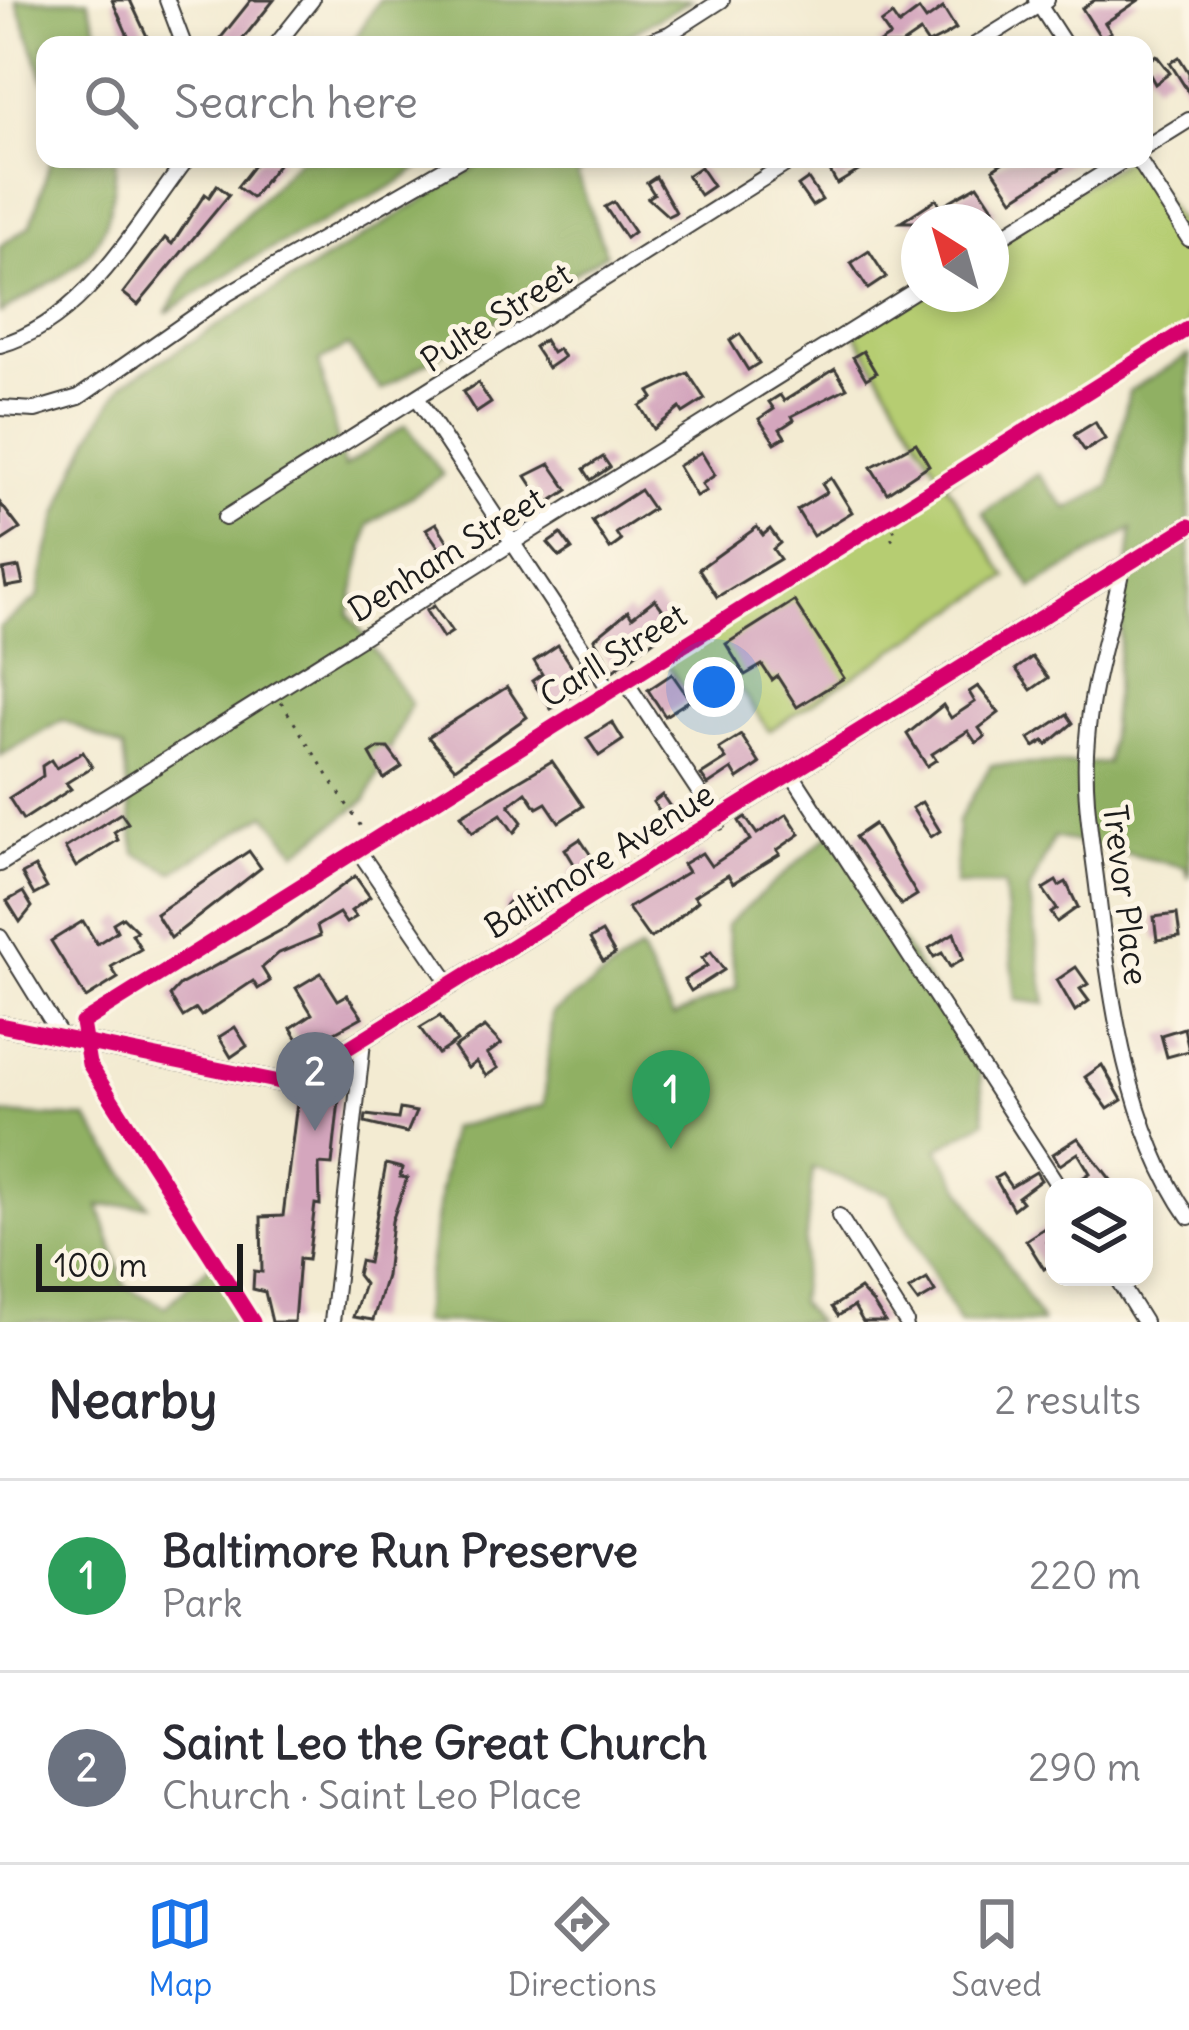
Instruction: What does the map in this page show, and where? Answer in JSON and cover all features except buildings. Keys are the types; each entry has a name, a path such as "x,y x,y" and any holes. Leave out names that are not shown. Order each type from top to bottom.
{"street":[{"path":"167,0 181,36"},
{"path":"283,36 312,0"},
{"path":"664,36 722,0"},
{"path":"989,36 1041,2 1061,36"},
{"path":"1153,142 1189,120"},
{"path":"0,345 33,333 65,312 180,168"},
{"path":"0,408 35,410 80,397 227,294 445,168"},
{"name":"Pulte Street","path":"226,518 780,168"},
{"path":"1009,232 1112,168"},
{"path":"1144,168 1189,239"},
{"name":"Denham Street","path":"0,864 901,299"},
{"name":"Carll Street","path":"82,1040 82,1023 1189,328"},
{"path":"418,399 611,692"},
{"name":"Baltimore Avenue","path":"0,1025 279,1086 363,1042 1189,526"},
{"name":"Trevor Place","path":"1122,568 1087,736 1086,807 1102,949 1118,1030 1157,1162 1189,1217"},
{"path":"626,682 719,822"},
{"path":"793,776 1053,1178"},
{"path":"364,846 452,986"},
{"path":"0,937 61,1036"},
{"path":"82,1040 89,1064 254,1322"},
{"path":"332,1322 363,1042"},
{"path":"839,1216 906,1322"},
{"path":"1122,1286 1144,1322"}],"path":[{"path":"891,540 897,535 892,528"},
{"path":"274,691 364,846"}],"green space":[{"path":"16,0 88,0 99,36 36,36 36,57"},
{"path":"379,0 691,0 626,36 357,36"},
{"path":"48,168 115,168 107,220 86,256 0,313 0,246 31,225"},
{"path":"290,168 419,168 254,258 166,313 192,271"},
{"path":"475,168 585,168 577,174 606,254 381,390 348,346 319,361 344,467 406,425 443,475 369,524 349,614 411,704 366,800 297,852 266,814 173,872 135,853 123,749 63,720 0,756 0,627 38,598 69,486 93,433 124,383"},
{"path":"1112,168 1144,168 1189,239 1189,328 945,482 1007,577 769,731 738,686 698,709 663,659 944,482 853,329 901,304 901,312 1009,312 1009,232"},
{"path":"1189,355 1189,878 1185,867 1054,837 1029,892 1046,1004 1016,1000 1004,885 955,885 958,821 991,765 1107,763 1132,529 1032,588 983,513 1038,474 1067,509 1110,486 1129,391"},
{"path":"831,833 979,1061 985,1121 938,1149 1042,1322 959,1322 889,1194 813,1168 799,1302 816,1322 421,1322 450,1128 544,1105 552,1013 640,950 673,1017 737,987 726,925"},
{"path":"0,1114 86,1118 148,1205 99,1206 125,1286 165,1307 215,1261 253,1322 0,1322"}],"cycle path":[{"path":"253,1322 89,1064 82,1023 1189,328"},
{"path":"0,1025 290,1084 1189,526"}],"place":[{"name":"Saint Leo the Great Church","path":"315,1131"},
{"name":"Baltimore Run Preserve","path":"671,1149"}]}
